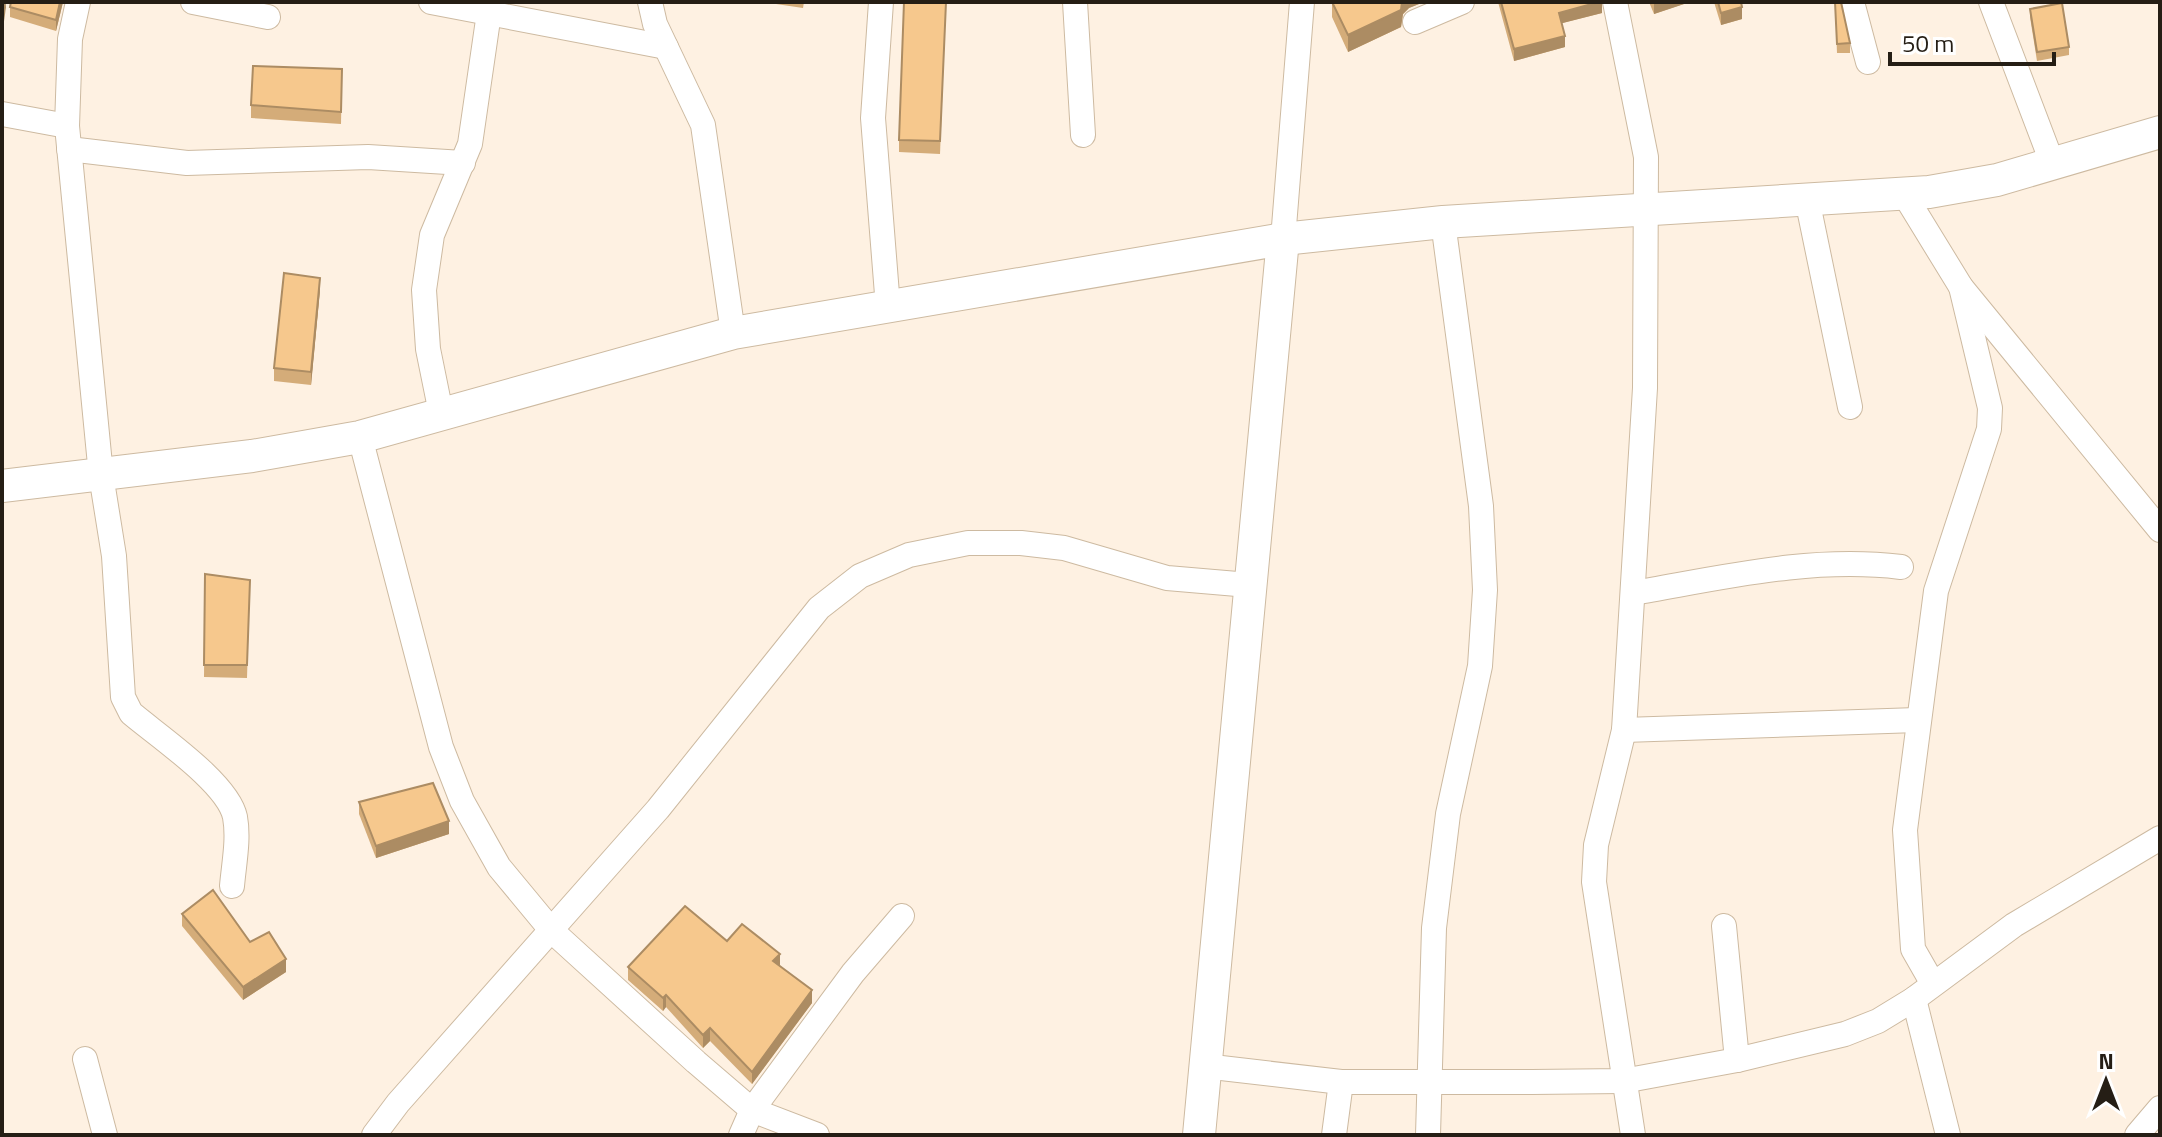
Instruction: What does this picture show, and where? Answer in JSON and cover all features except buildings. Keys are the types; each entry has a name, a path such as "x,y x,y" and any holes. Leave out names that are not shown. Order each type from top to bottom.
{"street":[{"path":"78,2 70,39 68,137 101,475 114,556 123,697 131,713 225,793 234,813 237,833 232,886"},
{"path":"193,2 268,17"},
{"path":"431,2 666,47"},
{"path":"650,2 666,47 703,125 733,333"},
{"path":"881,2 873,118 888,307"},
{"path":"1063,2 1075,2 1083,135"},
{"path":"1199,1135 1283,239 1302,2"},
{"path":"1415,22 1462,2"},
{"path":"1615,2 1646,157 1645,388 1624,730 1596,845 1594,882 1633,1135"},
{"path":"1852,2 1868,62"},
{"path":"1991,2 2053,165"},
{"path":"441,413 428,349 424,290 432,235 470,144 489,13"},
{"path":"2,114 68,137 187,163 368,157 463,163"},
{"path":"2,486 252,456 360,437 733,333 1283,239 1443,222 1904,194 1997,180 2160,132"},
{"path":"1904,194 1961,287 2160,530"},
{"path":"1807,199 1850,407"},
{"path":"1428,1135 1427,1082 1439,880 1448,814 1480,666 1485,590 1481,506 1443,222"},
{"path":"1948,1135 1924,992 1913,949 1905,830 1936,591 1989,429 1990,408 1961,287"},
{"path":"360,437 441,747 462,801 499,867 552,931 752,1110 817,1135"},
{"path":"374,1135 398,1103 658,809 819,608 860,576 909,555 968,543 1021,543 1064,548 1167,578 1249,585"},
{"path":"1633,593 1814,565 1855,562 1901,567"},
{"path":"1624,730 1917,720"},
{"path":"1204,1066 1341,1082 1623,1081 1737,1060 1845,1034 1878,1021 1924,992 2014,925 2160,838"},
{"path":"741,1135 752,1110 853,973 902,916"},
{"path":"1724,926 1737,1060"},
{"path":"85,1059 105,1135"},
{"path":"1334,1135 1341,1082"},
{"path":"2137,1135 2160,1108"}]}
